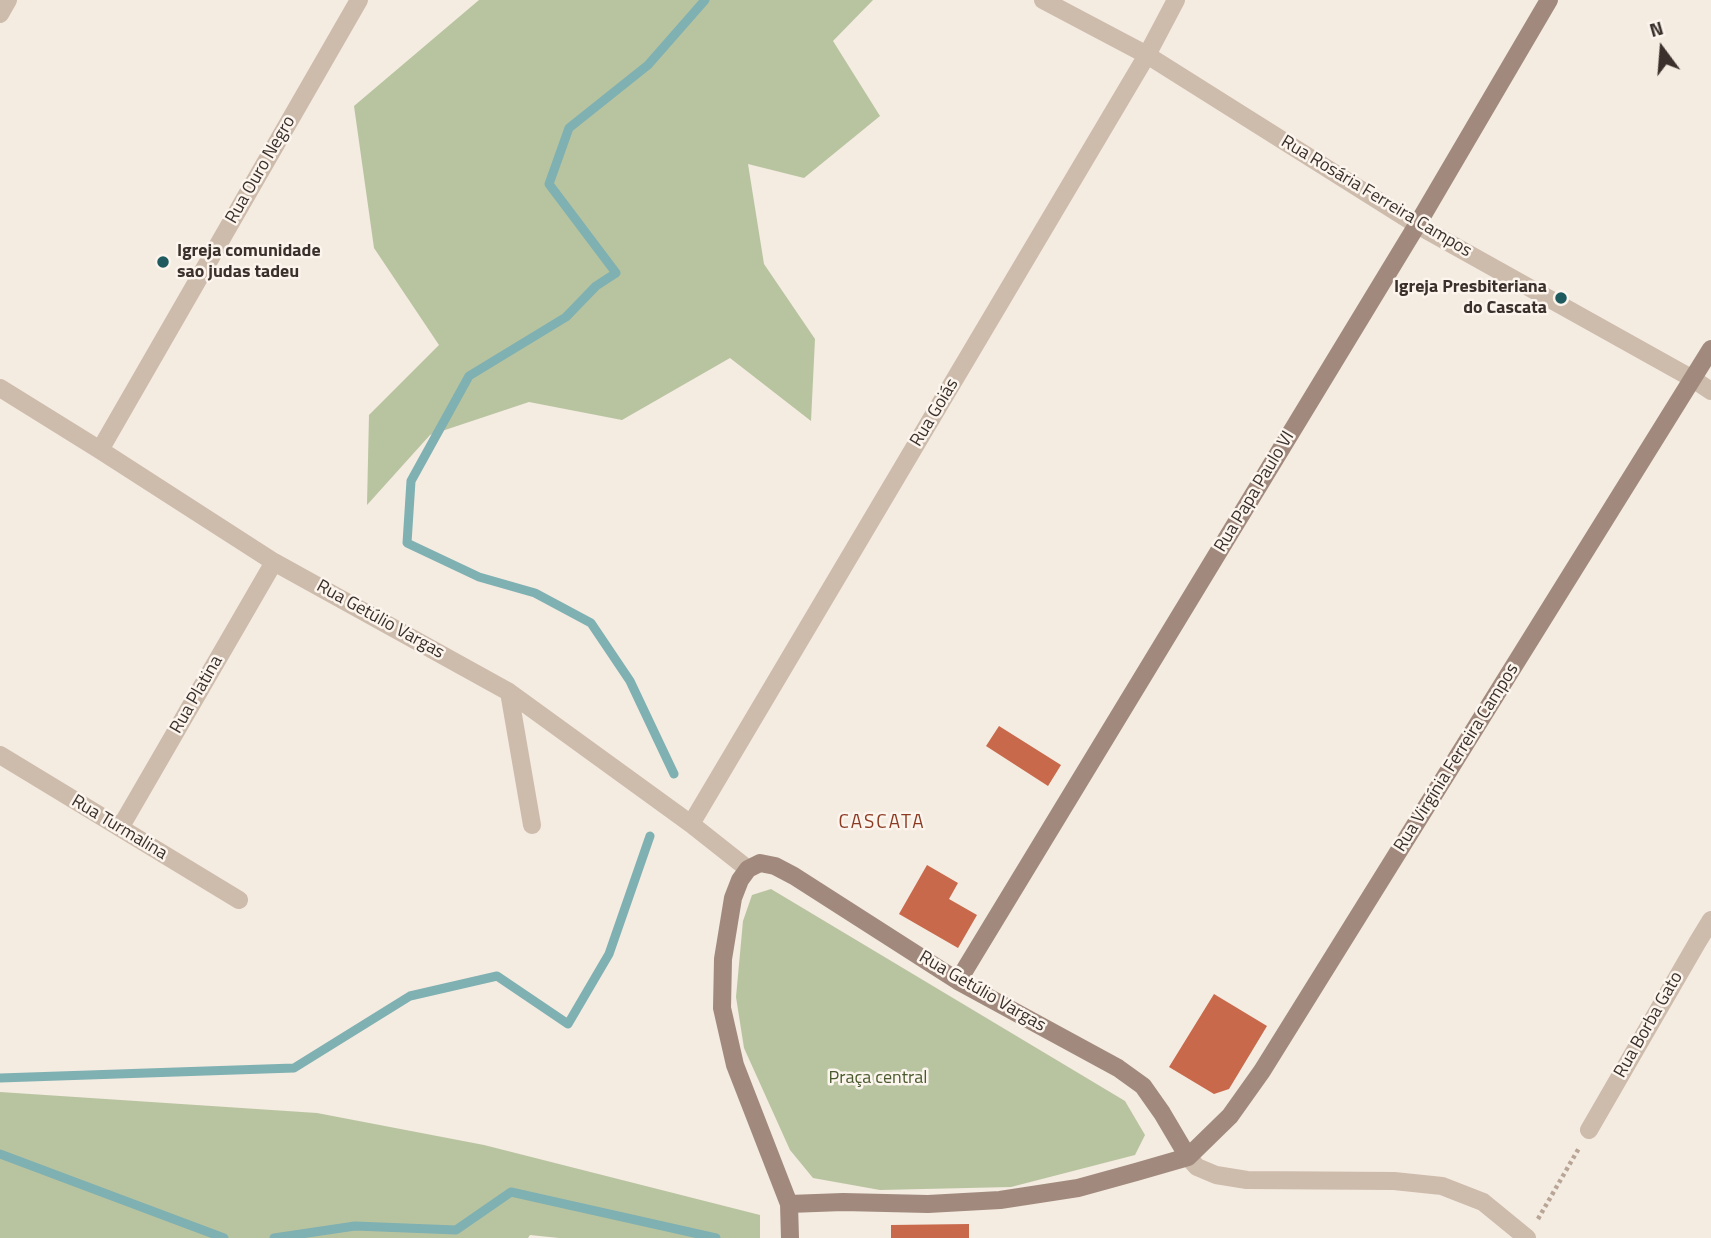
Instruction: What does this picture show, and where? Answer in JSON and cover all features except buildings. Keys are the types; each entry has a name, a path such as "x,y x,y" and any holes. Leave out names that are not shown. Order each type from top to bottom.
{"street":[{"path":"0,14 8,0"},
{"name":"Rua Ouro Negro","path":"100,450 359,0"},
{"name":"Rua Rosária Ferreira Campos","path":"1043,0 1147,55 1417,225 1711,391"},
{"name":"Rua Goiás","path":"691,824 1147,55 1176,0"},
{"name":"Rua Papa Paulo VI","path":"958,981 1417,225 1549,0"},
{"name":"Rua Virgínia Ferreira Campos","path":"789,1204 928,1204 1000,1200 1078,1188 1188,1157 1230,1116 1262,1071 1711,349"},
{"name":"Rua Getúlio Vargas","path":"0,388 274,562 509,692 691,824 748,869 760,863 775,866 958,981 1118,1068 1143,1086 1188,1157"},
{"name":"Rua Platina","path":"120,828 274,562"},
{"path":"509,692 532,825"},
{"name":"Rua Turmalina","path":"0,755 239,900"},
{"path":"748,869 733,898 723,959 722,1008 734,1065 789,1204 790,1238"},
{"name":"Rua Borba Gato","path":"1589,1130 1711,920"},
{"path":"1188,1157 1197,1167 1216,1175 1247,1180 1394,1181 1442,1186 1483,1202 1527,1238"}],"path":[{"path":"1527,1238 1589,1130"}],"green space":[{"path":"479,0 873,0 833,41 880,116 804,178 748,164 764,264 815,339 811,421 730,358 622,420 529,402 430,435 367,505 369,415 439,345 374,248 354,106"},
{"name":"Praça central","path":"771,889 1125,1101 1145,1135 1135,1155 1011,1187 880,1190 813,1178 790,1150 744,1048 736,997 743,921 752,895"},
{"path":"0,1092 317,1113 484,1145 760,1215 760,1238 559,1238 530,1235 528,1238 0,1238"}],"waterway":[{"path":"674,774 630,681 591,623 535,593 479,577 407,543 411,481 469,376 566,317 596,286 616,273 549,184 569,128 648,65 705,0"},
{"path":"0,1078 294,1068 410,996 497,976 568,1024 609,954 650,836"},
{"path":"0,1154 224,1238"},
{"path":"274,1238 355,1226 456,1230 511,1192 716,1238"}],"place":[{"name":"Igreja comunidade sao judas tadeu","path":"163,262"},
{"name":"Igreja Presbiteriana do Cascata","path":"1561,298"}],"district":[{"name":"CASCATA","path":"882,823"}]}
